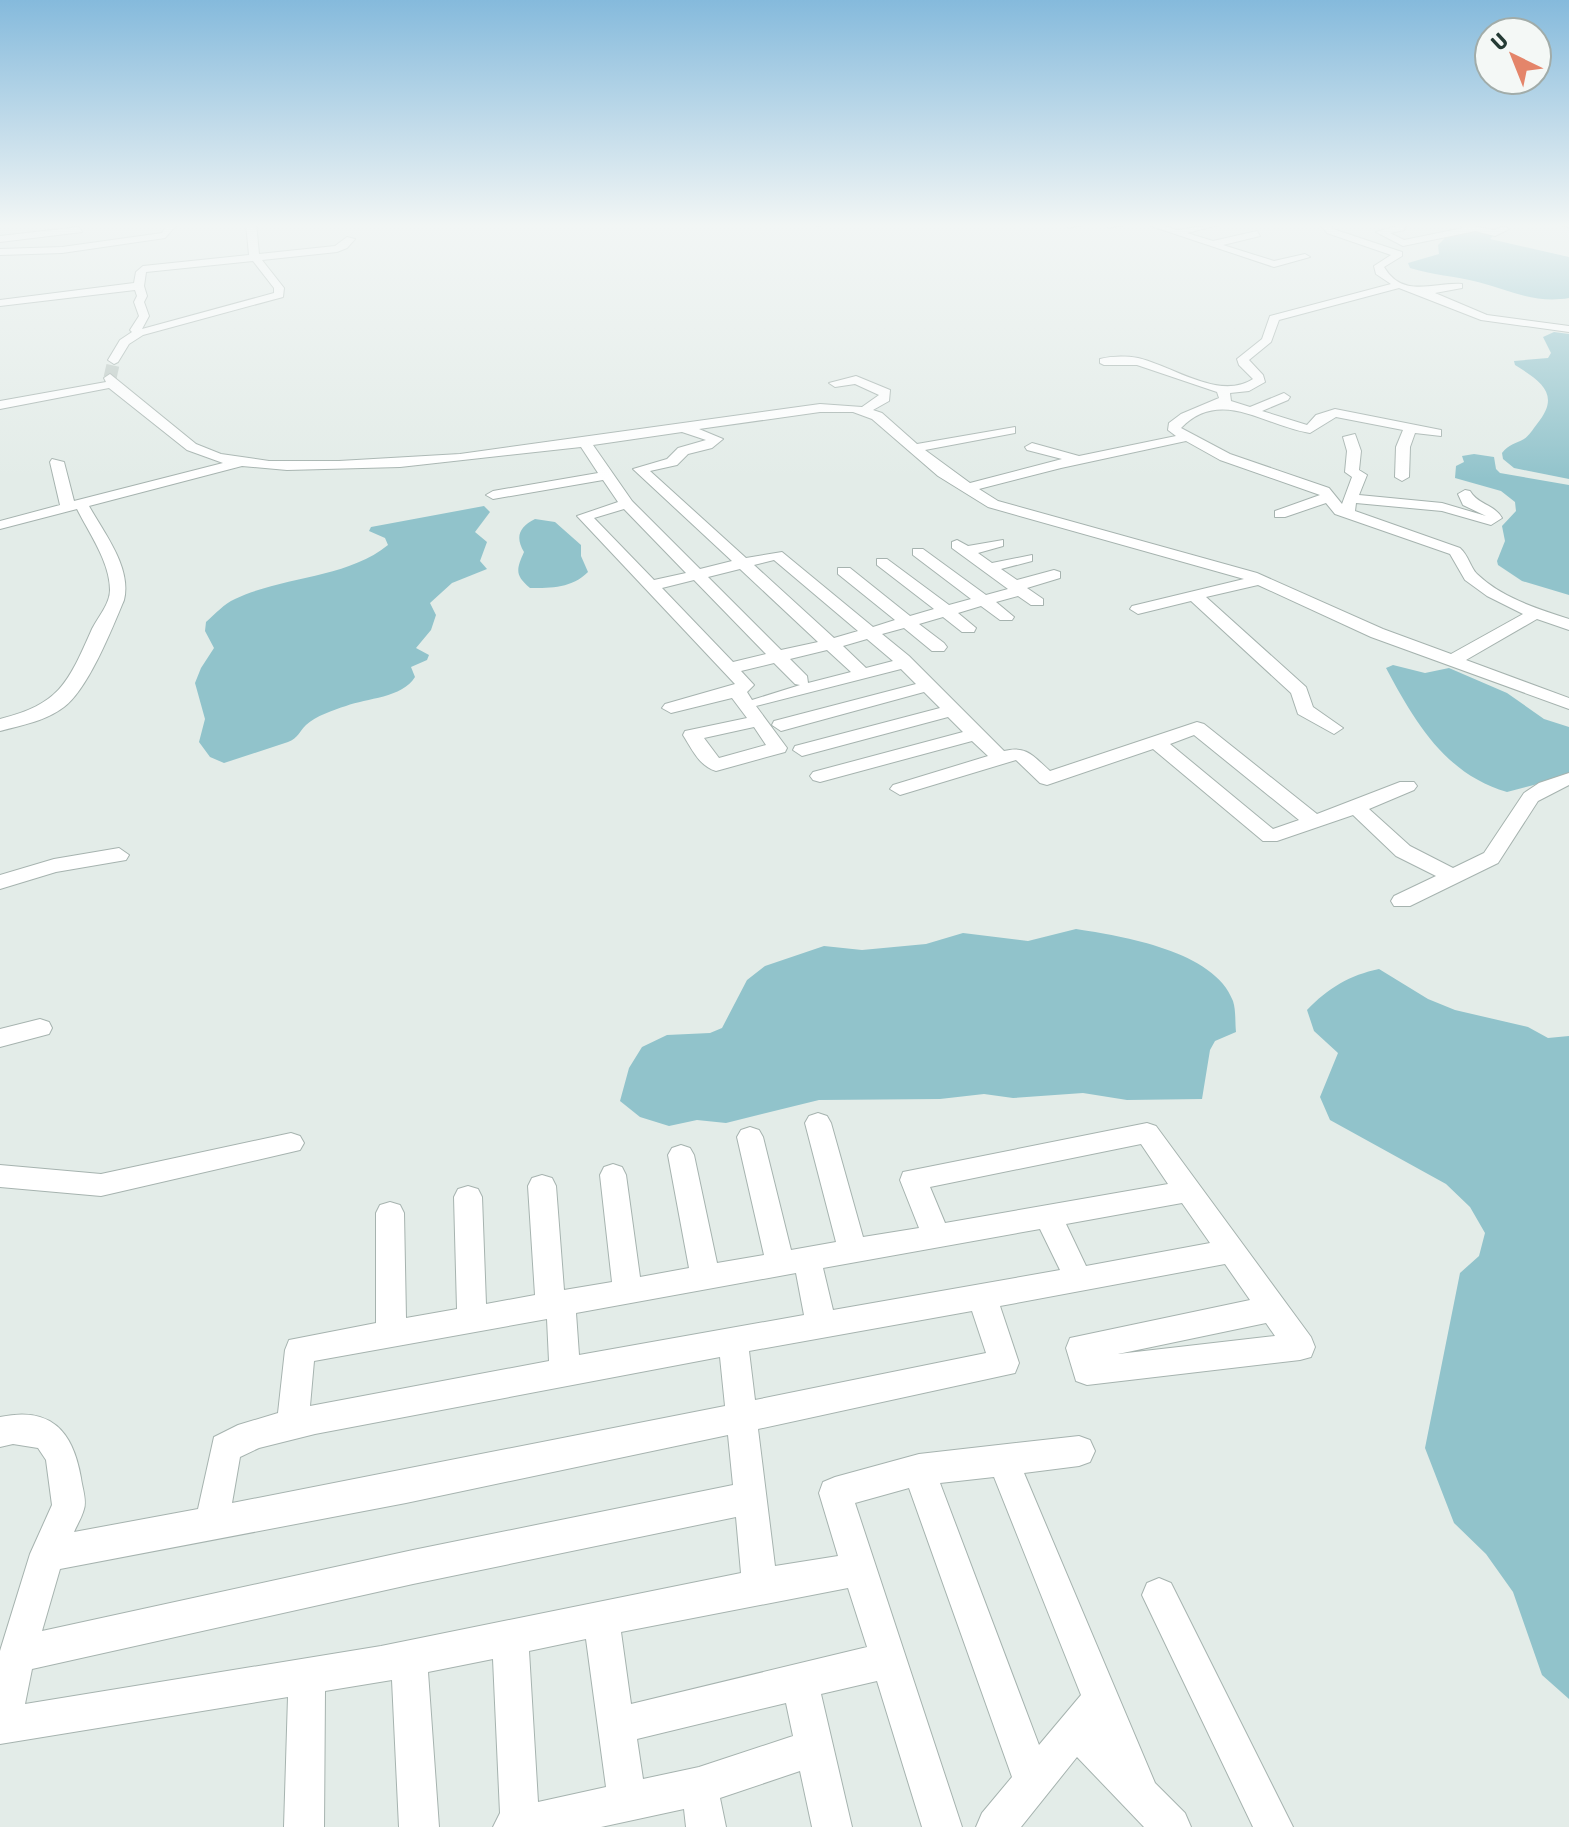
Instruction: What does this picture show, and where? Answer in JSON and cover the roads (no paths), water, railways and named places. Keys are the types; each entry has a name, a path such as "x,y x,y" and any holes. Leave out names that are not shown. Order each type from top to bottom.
{"street":[{"path":"139,333 136,330 144,316 141,308"},
{"path":"114,360 124,342 139,333 230,308"},
{"path":"1104,361 1139,362 1187,382 1230,388 1248,387 1259,382 1243,359 1267,340 1274,318 1311,308"},
{"path":"1464,308 1494,320 1569,329"},
{"path":"835,383 856,380 887,394 865,410"},
{"path":"0,405 28,394 112,381 193,448 243,462 297,465 373,464 585,444 829,408 865,410 887,422 965,489 993,504 1259,580 1345,620 1569,704"},
{"path":"1230,388 1223,392 1226,400 1177,423 1175,430 1225,457 1324,491 1340,511 1455,551 1462,556 1463,568 1474,580 1499,596 1569,625"},
{"path":"1249,412 1284,397"},
{"path":"1220,402 1307,429 1313,428 1321,418 1335,413 1436,433"},
{"path":"678,428 716,439 707,445 683,451 672,462 640,469 858,669"},
{"path":"1402,477 1403,447 1410,428"},
{"path":"916,448 1010,430"},
{"path":"965,489 1077,460 1189,437"},
{"path":"1349,514 1360,475 1352,472 1354,451 1350,437"},
{"path":"585,444 627,504 801,680"},
{"path":"1032,447 1077,460"},
{"path":"0,725 54,708 68,697 117,598 116,577 74,506 57,462"},
{"path":"0,525 243,462"},
{"path":"493,495 609,475"},
{"path":"1352,498 1402,506 1436,506 1482,520 1495,518 1492,513 1468,502 1465,494"},
{"path":"1280,514 1328,497"},
{"path":"627,504 584,516 745,685 737,691 671,708"},
{"path":"998,543 961,548 1037,602"},
{"path":"918,552 1006,617"},
{"path":"651,586 777,555 903,660"},
{"path":"989,568 1027,558"},
{"path":"882,562 968,628"},
{"path":"844,571 938,647"},
{"path":"730,668 830,644 945,611 1054,575"},
{"path":"1138,609 1259,580"},
{"path":"1196,597 1300,691 1304,710 1334,728"},
{"path":"1452,661 1536,613"},
{"path":"760,701 905,663 1001,759"},
{"path":"781,725 927,686"},
{"path":"737,691 758,721"},
{"path":"802,750 952,710"},
{"path":"900,789 1019,753 1047,779 1197,728 1314,822"},
{"path":"820,776 976,734"},
{"path":"1155,741 1270,837 1407,786"},
{"path":"1402,901 1476,868 1501,848 1531,797 1540,790 1569,779"},
{"path":"1356,807 1403,851 1455,877"},
{"path":"0,882 54,866 119,855"},
{"path":"0,1038 40,1028"},
{"path":"818,1123 853,1251"},
{"path":"936,1236 913,1180 1147,1133 1274,1308 1300,1347 1087,1371 1081,1348 1274,1308"},
{"path":"750,1137 794,1261 821,1325"},
{"path":"0,1176 101,1185 291,1143"},
{"path":"681,1155 705,1277"},
{"path":"613,1175 627,1290"},
{"path":"542,1186 565,1371"},
{"path":"293,1425 300,1350 1189,1191"},
{"path":"468,1197 472,1318"},
{"path":"390,1213 391,1332"},
{"path":"1048,1216 1079,1280"},
{"path":"212,1524 225,1448 237,1441 293,1425 565,1371 1232,1251"},
{"path":"47,1554 421,1484 1004,1363 982,1297"},
{"path":"733,1341 760,1586"},
{"path":"0,1432 13,1429 47,1434 56,1443 69,1506 47,1554 17,1654 2,1726 409,1658 760,1586 860,1569"},
{"path":"942,1827 835,1493 919,1470 1079,1451"},
{"path":"1003,1460 1101,1699 1155,1817"},
{"path":"919,1470 1033,1781"},
{"path":"17,1654 413,1567 750,1498"},
{"path":"1159,1595 1273,1827"},
{"path":"601,1619 616,1726 605,1812"},
{"path":"510,1637 516,1826 605,1812 699,1786 814,1748"},
{"path":"409,1658 419,1827"},
{"path":"616,1726 888,1660"},
{"path":"304,1827 307,1676"},
{"path":"800,1681 832,1827"},
{"path":"996,1827 1101,1699"},
{"path":"1076,1729 1155,1817"},
{"path":"699,1786 706,1827"}],"water":[{"path":"1554,332 1569,334 1569,479 1514,468 1503,459 1502,453 1528,436 1547,405 1548,397 1540,383 1515,365 1514,361 1548,358 1551,353 1543,337"},
{"path":"1462,456 1494,457 1500,473 1569,485 1569,595 1522,581 1498,565 1505,541 1502,526 1516,511 1515,502 1501,491 1455,478 1456,466 1464,462"},
{"path":"484,506 490,512 475,532 487,542 480,561 487,569 452,583 430,603 436,615 431,630 416,648 429,655 427,660 411,667 415,677 409,684 393,693 320,716 288,742 224,763 210,757 199,742 205,719 195,683 214,648 205,631 206,622 231,601 254,591 334,571 371,556 388,545 385,538 369,531 371,527"},
{"path":"535,519 555,522 581,545 581,556 588,572 561,586 530,588 525,583 518,572 524,552 519,537 525,525"},
{"path":"1393,665 1425,673 1449,668 1507,693 1544,719 1569,727 1569,776 1507,792 1466,773 1434,744 1408,708 1386,668"},
{"path":"1076,929 1165,949 1188,958 1223,984 1233,1001 1236,1032 1215,1041 1210,1050 1202,1099 1127,1100 1083,1093 1013,1098 984,1094 940,1099 819,1100 726,1123 697,1120 669,1126 640,1117 620,1101 629,1068 642,1047 667,1035 710,1033 722,1028 747,980 765,966 824,946 862,950 926,944 963,933 1028,941"},
{"path":"1379,969 1428,999 1455,1010 1528,1027 1548,1038 1569,1036 1569,1699 1542,1675 1513,1592 1486,1554 1454,1523 1425,1448 1460,1273 1479,1256 1485,1233 1470,1207 1446,1184 1330,1120 1320,1097 1338,1053 1314,1031 1307,1010 1340,984"}],"tunnel":[{"path":"110,378 114,360"}]}
